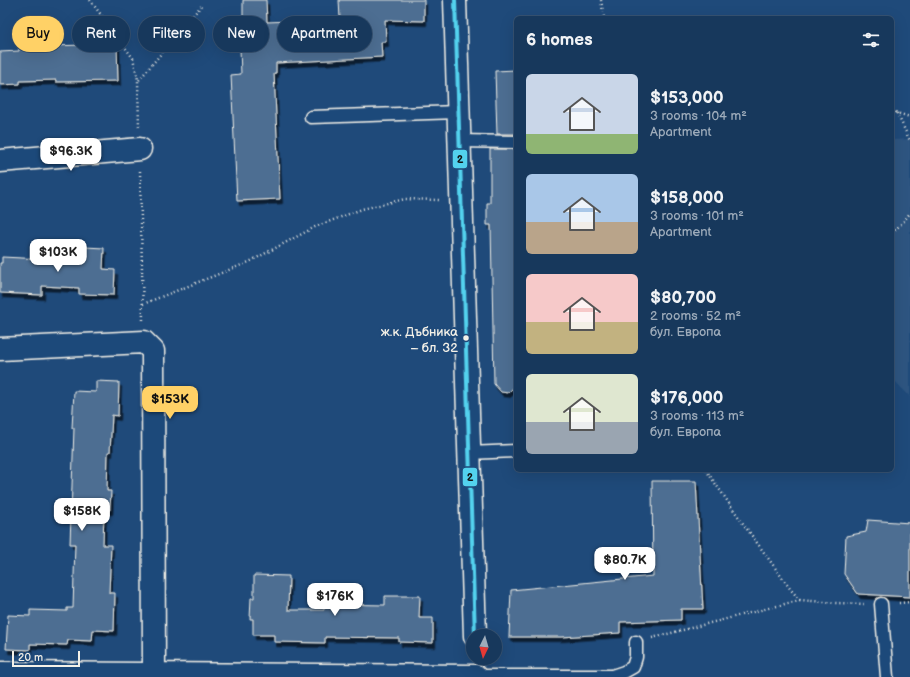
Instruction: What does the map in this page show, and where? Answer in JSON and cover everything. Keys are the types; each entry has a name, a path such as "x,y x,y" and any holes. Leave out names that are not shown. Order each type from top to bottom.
{"street":[{"path":"455,0 475,629"},
{"path":"0,161 140,149"},
{"path":"0,350 144,342 153,351 154,674"},
{"path":"0,673 154,674 476,670"}],"lane":[{"path":"311,118 458,112"},
{"path":"460,141 514,142"},
{"path":"470,453 514,451"},
{"path":"881,604 887,677"},
{"path":"476,670 612,676 624,672 632,667 636,657 636,642"}],"path":[{"path":"601,0 604,16"},
{"path":"138,80 201,6"},
{"path":"894,111 910,118"},
{"path":"897,113 910,141"},
{"path":"143,304 249,262 315,227 362,209 405,199 462,201"},
{"path":"894,231 910,213"},
{"path":"707,472 791,590 800,600"},
{"path":"636,642 800,600 836,603 881,604"}],"shaded area":[{"path":"910,139 910,397 894,380 894,140"}],"building":[{"path":"243,0 266,0 267,16 243,16"},
{"path":"339,0 424,0 424,21 385,20 386,42 381,42 382,57 276,63 276,73 274,73 280,199 237,201 231,75 241,74 240,52 269,52 269,22 277,22 277,52 372,52 372,16 340,16"},
{"path":"72,45 72,52 117,52 118,81 20,81 20,84 0,85 0,52 64,52 64,46"},
{"path":"514,70 514,134 497,134 495,71"},
{"path":"490,149 514,149 514,387 508,393 501,392 494,384 491,225 487,225 487,203 490,203"},
{"path":"66,246 104,248 103,269 115,270 114,295 79,294 79,288 42,286 42,295 0,293 0,263 2,263 2,257 42,259 43,251 66,252"},
{"path":"96,381 119,382 118,416 112,415 110,452 108,452 107,491 111,491 110,510 104,510 103,545 111,545 109,593 115,593 114,631 93,630 92,641 68,640 67,645 30,644 30,650 6,649 8,615 30,616 30,610 67,611 67,608 73,608 75,544 70,544 74,391 96,392"},
{"path":"652,481 696,481 703,609 681,609 681,620 620,622 620,633 562,637 509,637 511,590 653,576"},
{"path":"868,520 910,523 910,597 858,594 844,574 846,536 866,532"},
{"path":"254,575 289,576 288,610 324,610 324,604 385,605 385,596 420,596 419,618 433,618 433,643 399,642 399,638 325,637 325,643 274,642 274,635 253,635 253,619 250,619 251,598 254,598"}],"transit line":[{"name":"2","path":"455,0 475,629"}],"place":[{"name":"ж.к. Дъбника – бл. 32","path":"466,338"}]}
